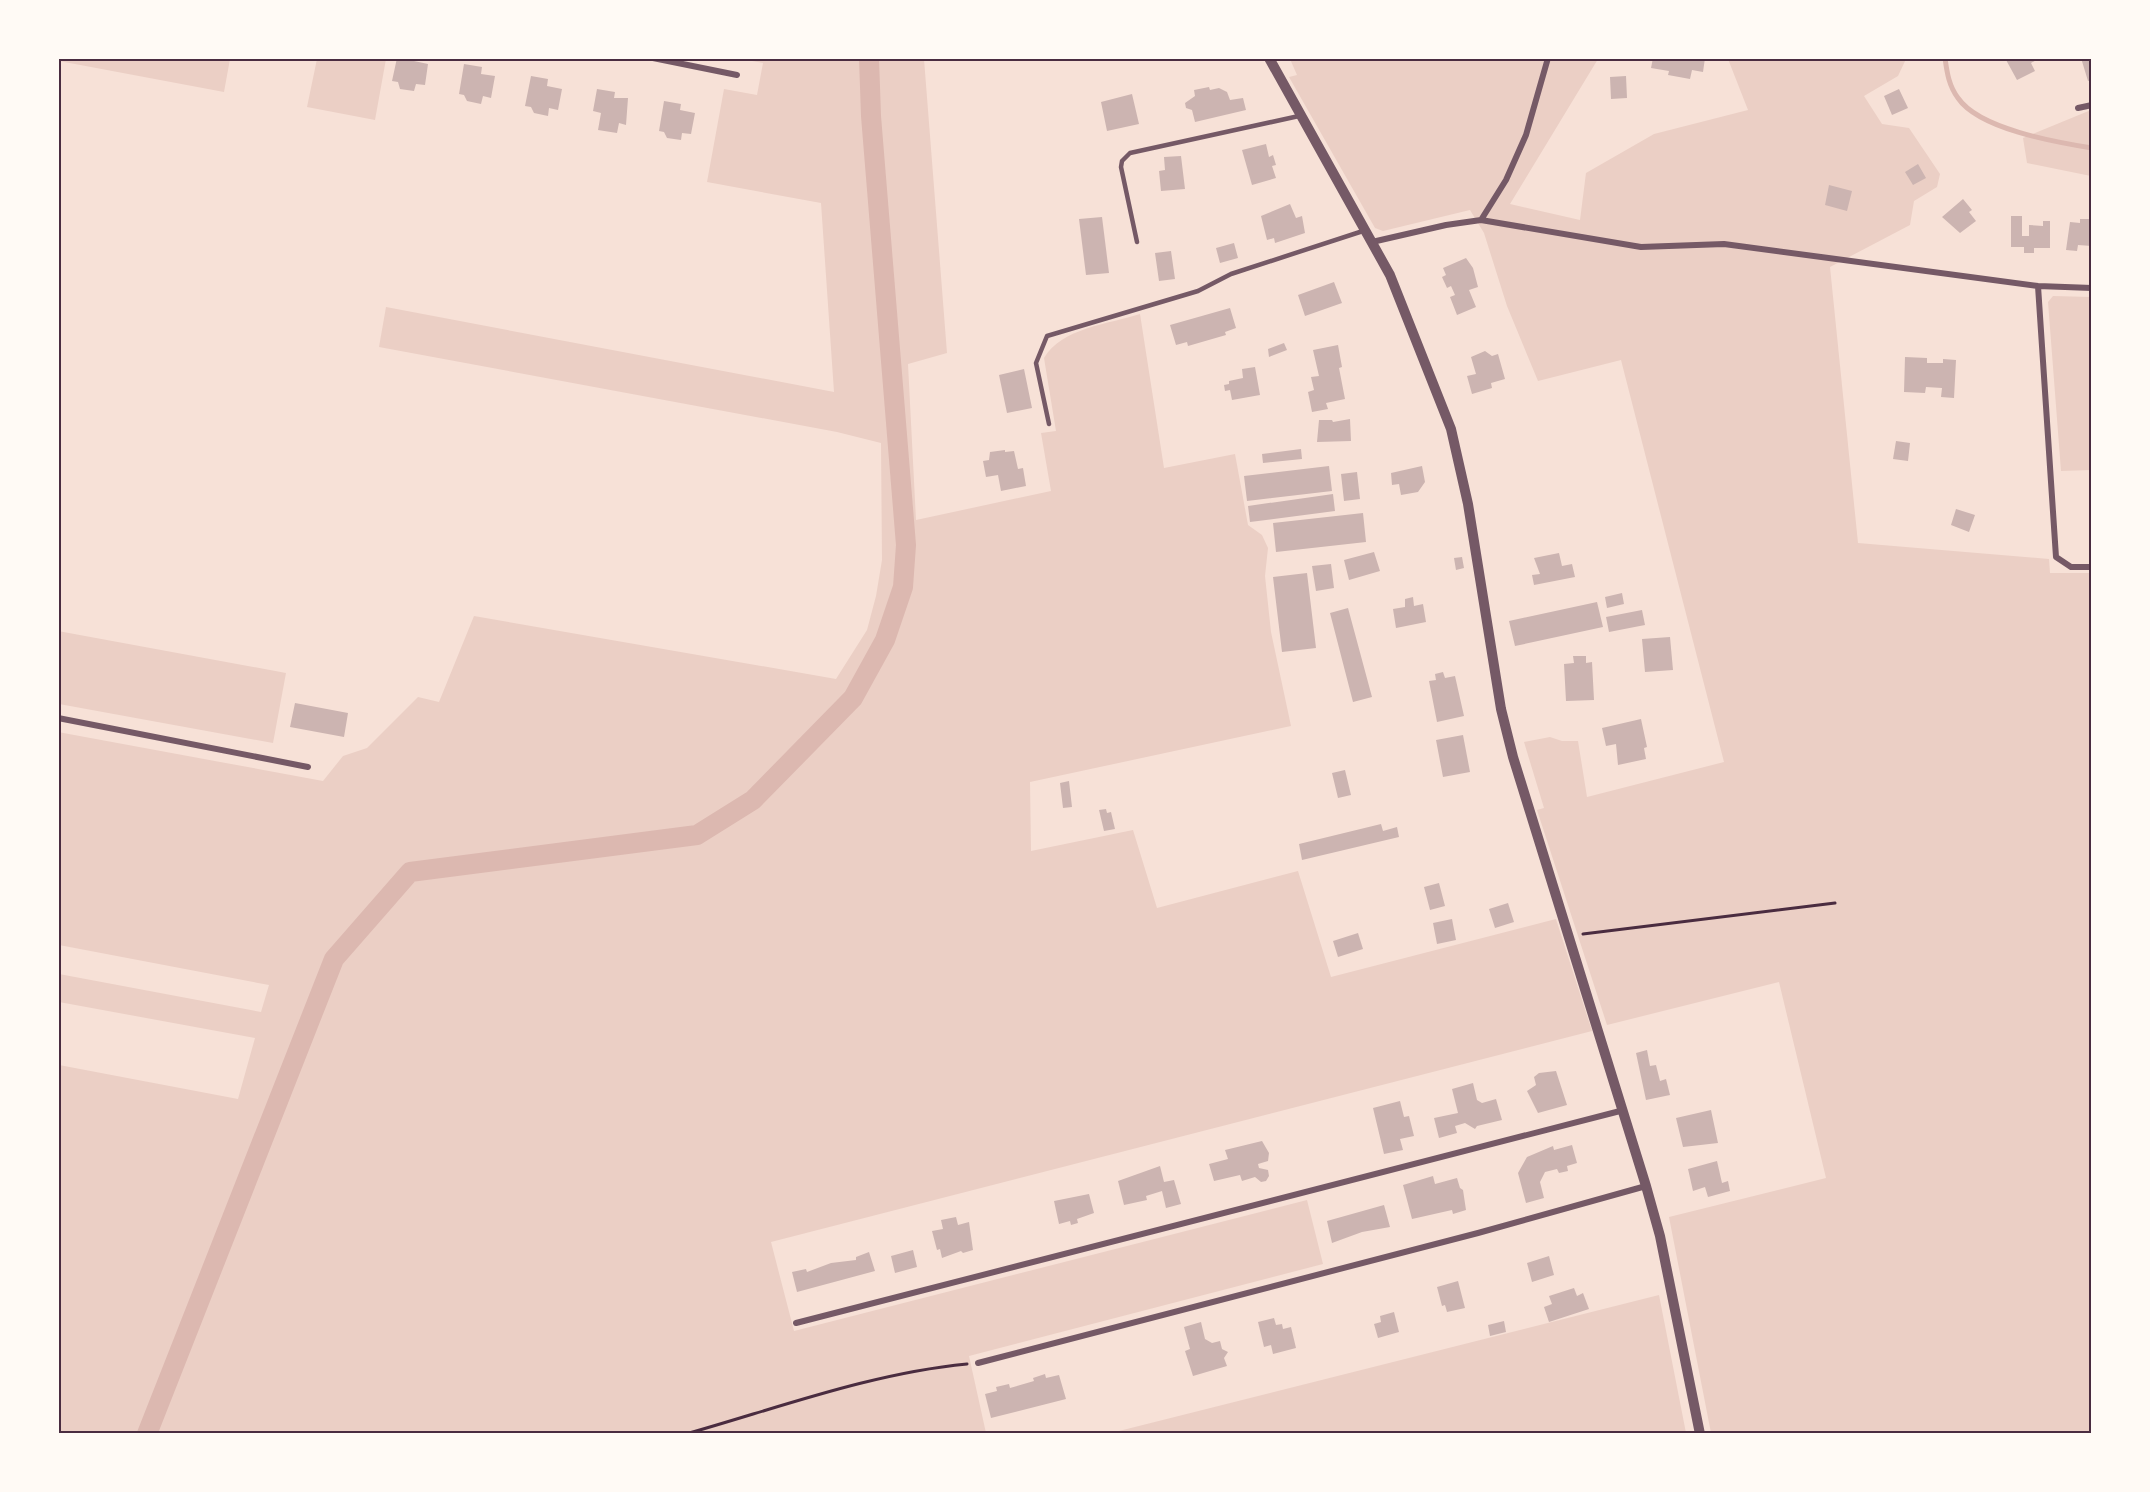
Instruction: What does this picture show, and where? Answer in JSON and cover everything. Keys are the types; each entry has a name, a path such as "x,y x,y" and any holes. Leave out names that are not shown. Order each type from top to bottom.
{"street":[{"path":"653,58 738,75"},
{"path":"1269,58 1299,116 1390,275 1451,429 1468,504 1504,719 1527,808 1625,1110 1660,1236 1700,1434"},
{"path":"1481,220 1506,180 1526,135 1548,58"},
{"path":"2078,108 2091,105"},
{"path":"1372,242 1446,225 1481,220 1641,247 1714,244 1751,247 2038,286 2091,288"},
{"path":"2038,286 2056,557 2071,567 2091,567"},
{"path":"58,718 308,767"},
{"path":"796,1323 1625,1110"},
{"path":"978,1364 1478,1233 1646,1186"}],"lane":[{"path":"1137,242 1121,167 1122,161 1130,153 1299,116"},
{"path":"1049,424 1036,363 1047,336 1198,291 1231,274 1366,230"}],"path":[{"path":"1569,935 1835,903"},
{"path":"686,1434 879,1379 937,1367 978,1364"}],"shaded area":[{"path":"59,58 230,59 224,92"},
{"path":"317,59 386,59 375,120 307,107"},
{"path":"741,59 924,59 947,353 908,364 916,520 1051,491 1041,433 1056,431 1044,358 1062,340 1087,328 1140,314 1164,468 1235,454 1248,525 1262,535 1268,548 1265,576 1271,632 1291,726 1030,782 1031,851 1133,830 1157,908 1298,871 1331,977 1556,919 1592,1031 771,1242 794,1331 1307,1200 1323,1264 969,1356 986,1433 59,1433 59,1065 238,1099 255,1038 59,1002 59,974 261,1012 269,985 59,945 58,732 323,781 343,756 367,748 418,697 439,702 474,616 836,679 867,630 882,560 881,443 837,432 379,347 386,307 834,392 821,203 707,182 724,89 757,95 763,63"},
{"path":"1290,59 1598,59 1510,204 1580,220 1586,173 1654,134 1748,110 1728,59 1906,59 1898,76 1864,96 1882,124 1909,128 1940,174 1937,187 1914,201 1910,225 1830,267 1858,543 2049,559 2050,573 2091,573 2091,1433 1711,1433 1669,1217 1826,1178 1779,982 1607,1025 1537,810 1544,808 1524,742 1550,737 1562,741 1578,741 1587,797 1724,762 1621,360 1538,381 1507,306 1484,233 1470,210 1383,231 1375,228 1289,77 1297,75"},
{"path":"2091,110 2091,176 2027,163 2023,138"},
{"path":"2053,296 2091,297 2091,470 2061,471 2048,302"},
{"path":"58,631 286,673 273,743 59,704"},
{"path":"1659,1295 1686,1433 1111,1433"}],"building":[{"path":"397,58 414,58 414,61 428,64 425,85 416,84 414,91 400,89 398,82 392,81"},
{"path":"1653,58 1705,58 1703,72 1692,70 1690,79 1668,75 1669,71 1651,68"},
{"path":"2005,58 2040,58 2031,63 2035,71 2017,80"},
{"path":"2081,58 2092,58 2092,80 2088,81"},
{"path":"464,64 482,67 481,74 495,76 491,98 483,96 481,104 467,101 464,95 459,94"},
{"path":"531,76 548,79 547,86 562,89 558,110 549,108 548,116 534,113 531,107 525,106"},
{"path":"1626,76 1627,98 1611,99 1610,77"},
{"path":"1209,87 1210,90 1219,88 1227,92 1230,100 1243,98 1246,110 1195,122 1192,110 1186,108 1185,103 1195,96 1194,90"},
{"path":"597,89 615,92 614,98 628,98 626,125 619,123 617,133 598,130 601,113 593,111"},
{"path":"1899,89 1908,108 1892,115 1884,96"},
{"path":"1132,94 1139,124 1107,131 1101,102"},
{"path":"664,101 681,104 680,110 695,113 691,134 682,133 681,140 667,138 664,132 659,131"},
{"path":"1266,144 1269,157 1273,155 1276,165 1272,166 1276,178 1252,185 1242,150"},
{"path":"1181,156 1185,189 1161,191 1159,171 1165,170 1164,157"},
{"path":"1918,164 1926,178 1913,185 1905,172"},
{"path":"1829,185 1852,191 1847,211 1825,205"},
{"path":"1963,199 1972,210 1969,212 1976,221 1960,233 1942,217"},
{"path":"1290,204 1296,218 1302,216 1305,233 1275,243 1274,238 1267,240 1261,216"},
{"path":"2011,216 2022,216 2022,236 2029,236 2029,225 2043,226 2043,221 2050,221 2050,248 2034,248 2034,253 2024,253 2024,247 2011,247"},
{"path":"1102,217 1109,273 1086,275 1079,219"},
{"path":"2080,219 2092,219 2092,246 2078,245 2077,251 2066,250 2070,222 2080,223"},
{"path":"1234,243 1238,258 1220,263 1216,248"},
{"path":"1171,251 1175,279 1159,281 1155,253"},
{"path":"1466,258 1473,268 1478,287 1469,290 1476,307 1457,315 1450,297 1455,295 1451,286 1447,288 1442,277 1446,275 1443,268"},
{"path":"1334,282 1342,303 1305,316 1298,295"},
{"path":"1230,308 1236,328 1225,332 1226,335 1188,346 1187,342 1176,345 1170,325"},
{"path":"1284,343 1287,350 1269,357 1268,349"},
{"path":"1338,345 1342,367 1339,368 1345,399 1326,403 1328,409 1312,412 1308,392 1314,390 1311,377 1319,376 1313,350"},
{"path":"1485,351 1492,356 1498,354 1505,379 1491,383 1492,388 1472,394 1467,376 1476,374 1471,357"},
{"path":"1905,357 1927,358 1927,363 1943,363 1943,359 1956,360 1954,398 1941,397 1942,388 1926,387 1925,393 1904,392"},
{"path":"1255,367 1260,395 1232,400 1230,390 1225,391 1224,385 1229,384 1229,381 1243,378 1242,369"},
{"path":"1024,369 1032,408 1007,413 999,375"},
{"path":"1350,419 1351,441 1317,442 1319,420 1332,420 1333,422"},
{"path":"1896,441 1910,443 1908,461 1893,459"},
{"path":"1301,449 1302,459 1263,463 1262,454"},
{"path":"1005,450 1005,452 1014,451 1018,469 1023,468 1026,486 1001,491 998,475 986,477 983,461 989,460 990,452"},
{"path":"1329,466 1332,491 1247,501 1244,476"},
{"path":"1422,466 1425,482 1418,492 1401,495 1399,484 1392,485 1391,473"},
{"path":"1357,472 1360,499 1344,501 1341,474"},
{"path":"1333,494 1335,511 1250,522 1248,506"},
{"path":"1956,509 1975,515 1969,532 1951,525"},
{"path":"1363,513 1366,542 1276,552 1273,523"},
{"path":"1374,552 1380,571 1349,580 1344,560"},
{"path":"1559,553 1562,566 1572,564 1575,577 1534,585 1532,575 1540,574 1534,558"},
{"path":"1462,557 1464,568 1456,570 1454,558"},
{"path":"1331,564 1334,588 1316,591 1312,566"},
{"path":"1307,573 1316,648 1282,652 1273,577"},
{"path":"1622,593 1624,604 1607,608 1605,597"},
{"path":"1413,597 1414,606 1423,604 1426,622 1396,628 1393,609 1405,607 1405,599"},
{"path":"1597,602 1603,627 1515,646 1509,621"},
{"path":"1348,608 1372,697 1353,702 1330,613"},
{"path":"1642,610 1645,625 1609,632 1606,617"},
{"path":"1670,637 1673,670 1645,672 1642,639"},
{"path":"1573,656 1586,656 1586,663 1592,662 1594,700 1566,701 1564,664 1574,663"},
{"path":"1443,672 1445,678 1455,676 1464,716 1437,722 1429,681 1436,680 1435,674"},
{"path":"295,703 348,713 344,737 290,727"},
{"path":"1641,719 1647,747 1644,748 1646,759 1618,765 1616,744 1606,746 1602,728"},
{"path":"1463,735 1470,772 1443,777 1436,740"},
{"path":"1345,770 1351,795 1338,798 1332,773"},
{"path":"1069,781 1072,807 1063,808 1060,783"},
{"path":"1106,809 1107,813 1111,812 1115,829 1104,831 1099,810"},
{"path":"1381,824 1383,831 1397,827 1399,837 1302,860 1299,844"},
{"path":"1439,883 1445,906 1430,910 1424,887"},
{"path":"1508,903 1514,922 1495,928 1489,909"},
{"path":"1452,919 1456,940 1437,944 1433,923"},
{"path":"1358,933 1363,949 1338,957 1333,941"},
{"path":"1647,1050 1650,1066 1656,1065 1660,1081 1666,1079 1670,1095 1646,1100 1636,1053"},
{"path":"1556,1071 1567,1105 1538,1113 1527,1091 1536,1085 1534,1077 1539,1073"},
{"path":"1473,1083 1477,1100 1482,1103 1496,1099 1502,1120 1477,1126 1475,1129 1465,1123 1455,1126 1457,1133 1439,1138 1434,1118 1458,1113 1452,1089"},
{"path":"1400,1101 1404,1117 1409,1116 1414,1136 1400,1139 1403,1150 1384,1154 1373,1108"},
{"path":"1711,1110 1718,1143 1683,1147 1676,1118"},
{"path":"1262,1141 1269,1153 1268,1161 1258,1164 1259,1168 1268,1170 1269,1176 1266,1181 1261,1182 1255,1177 1242,1181 1240,1175 1214,1181 1209,1164 1228,1159 1225,1150"},
{"path":"1572,1145 1577,1163 1567,1166 1568,1171 1559,1173 1557,1169 1545,1172 1540,1182 1544,1198 1526,1203 1518,1173 1527,1157 1553,1146 1554,1150"},
{"path":"1717,1161 1722,1183 1728,1181 1730,1191 1708,1197 1705,1187 1693,1191 1688,1169"},
{"path":"1160,1166 1164,1182 1174,1180 1181,1204 1166,1208 1162,1191 1146,1196 1147,1200 1124,1205 1118,1181"},
{"path":"1433,1176 1435,1184 1457,1178 1463,1190 1466,1210 1453,1214 1452,1210 1412,1219 1403,1185"},
{"path":"1089,1194 1094,1213 1077,1219 1078,1223 1071,1225 1070,1221 1059,1224 1054,1201"},
{"path":"1384,1205 1390,1227 1362,1232 1332,1243 1327,1221"},
{"path":"956,1217 958,1225 969,1222 973,1250 963,1253 961,1251 942,1258 940,1249 937,1250 932,1231 943,1229 941,1220"},
{"path":"913,1250 917,1267 895,1273 891,1256"},
{"path":"869,1252 875,1271 797,1292 792,1272 806,1269 807,1272 831,1263 856,1260 856,1257"},
{"path":"1549,1256 1554,1275 1532,1282 1527,1263"},
{"path":"1458,1281 1465,1308 1447,1312 1445,1305 1442,1306 1437,1287"},
{"path":"1574,1288 1577,1296 1583,1293 1589,1309 1549,1322 1544,1307 1552,1304 1549,1296"},
{"path":"1394,1312 1399,1332 1378,1338 1374,1324 1381,1322 1380,1316"},
{"path":"1274,1318 1276,1325 1282,1324 1283,1329 1291,1327 1296,1348 1273,1354 1271,1345 1264,1347 1258,1322"},
{"path":"1504,1321 1506,1332 1490,1336 1488,1325"},
{"path":"1201,1322 1205,1339 1212,1343 1220,1341 1222,1349 1228,1352 1224,1358 1227,1366 1193,1376 1185,1351 1190,1349 1184,1327"},
{"path":"1045,1374 1046,1378 1059,1375 1066,1399 991,1418 985,1394 997,1391 996,1387 1009,1384 1010,1388 1034,1381 1033,1378"}],"waterway":[{"path":"147,1434 334,959 410,872 697,835 753,800 853,698 885,640 903,587 906,545 871,116 869,58"},
{"path":"1945,58 1952,89 1968,109 2000,126 2019,132 2092,148"}]}
